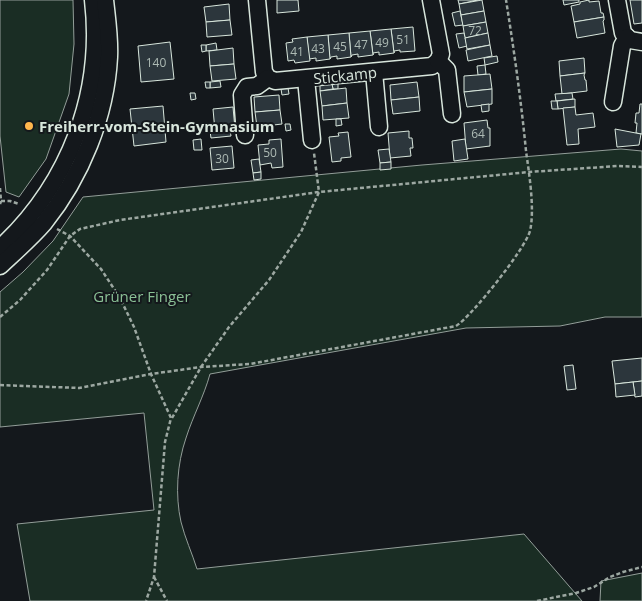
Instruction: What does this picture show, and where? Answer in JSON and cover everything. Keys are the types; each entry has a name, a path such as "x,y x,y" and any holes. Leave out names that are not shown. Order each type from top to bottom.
{"street":[{"path":"0,248 23,225 49,191 65,164 77,138 87,105 92,79 96,36 93,0"},
{"path":"0,266 34,233 51,213 66,190 90,141 99,113 107,72 109,43 104,0"},
{"path":"245,135 242,95 247,87 257,86 268,78 264,72 257,0"},
{"path":"431,0 441,54 438,61 446,70 452,114"},
{"path":"617,0 623,33 634,40"},
{"path":"613,102 622,46 634,40"},
{"name":"Stickamp","path":"268,78 275,81 306,79 432,66 438,61"},
{"path":"374,72 379,127"},
{"path":"306,79 312,140"}],"path":[{"path":"0,385 78,388 151,374 201,367 250,364 456,326 464,321 474,311 525,243 530,231 529,172 516,57 506,0"},
{"path":"146,601 154,577 165,442 172,418 201,367 229,327 255,298 301,232 319,192 312,140"},
{"path":"0,317 20,300 42,276 70,236 80,229 120,220 319,192 529,172 618,166 642,167"},
{"path":"0,188 1,202 10,200 24,206"},
{"path":"56,228 70,236 102,269 120,298 134,327 151,374 172,418"},
{"path":"537,601 576,593 594,587 610,577 642,567"},
{"path":"154,577 166,601"}],"green space":[{"name":"Freiherr-vom-Stein-Gymnasium","path":"0,0 73,0 74,44 69,94 46,159 19,197 6,192 0,136"},
{"name":"Grüner Finger","path":"621,149 642,151 642,317 605,317 560,326 466,328 210,374 183,448 178,480 181,522 197,569 524,534 582,601 30,601 17,524 154,510 144,413 0,427 0,292 23,272 53,241 83,197 422,165"},
{"path":"642,573 642,601 600,601 601,581"}],"building":[{"path":"277,0 298,0 299,11 277,13"},
{"path":"458,0 478,0 459,4"},
{"path":"482,0 484,11 461,15 459,4"},
{"path":"563,0 579,0 579,2 564,5"},
{"path":"589,0 589,2 599,1 601,13 603,13 604,17 574,22 571,6"},
{"path":"630,0 642,0 642,23 634,24"},
{"path":"229,4 230,20 206,22 204,7"},
{"path":"460,11 463,25 455,26 452,13"},
{"path":"484,11 486,22 463,26 461,15"},
{"path":"604,17 605,33 577,38 574,22"},
{"path":"230,20 232,35 207,37 206,22"},
{"path":"486,22 488,33 465,38 463,26"},
{"path":"413,27 415,51 400,52 400,50 394,51 394,53 391,29"},
{"path":"391,29 394,53 379,55 379,52 373,53 373,55 370,31"},
{"path":"370,31 373,55 358,57 358,54 351,57 349,33"},
{"path":"349,33 351,57 337,59 337,56 330,59 328,35"},
{"path":"464,33 467,46 459,48 456,34"},
{"path":"488,33 490,45 467,49 465,38"},
{"path":"328,35 330,59 316,61 316,58 309,59 307,37"},
{"path":"307,37 310,61 295,63 294,60 288,61 286,43 293,42 292,39"},
{"path":"170,42 174,79 141,82 138,46"},
{"path":"216,43 217,50 206,51 206,45"},
{"path":"201,45 206,45 206,51 202,52"},
{"path":"490,45 492,56 468,61 466,50"},
{"path":"233,48 234,64 210,66 209,51"},
{"path":"497,56 498,62 485,65 484,58"},
{"path":"584,58 585,73 560,76 559,61"},
{"path":"234,64 236,79 212,81 210,66"},
{"path":"485,65 486,74 478,75 477,66"},
{"path":"585,73 587,91 562,94 560,76"},
{"path":"490,74 492,89 464,92 464,76"},
{"path":"220,81 221,87 210,88 210,82"},
{"path":"205,82 210,82 210,88 206,88"},
{"path":"417,82 419,97 391,100 390,85"},
{"path":"338,83 338,89 333,89 332,84"},
{"path":"332,84 333,89 320,91 320,85"},
{"path":"288,88 289,94 282,95 281,89"},
{"path":"346,88 347,103 322,106 320,91"},
{"path":"492,89 492,104 467,107 464,92"},
{"path":"190,93 195,93 196,99 191,100"},
{"path":"572,93 573,99 556,101 555,94"},
{"path":"279,95 280,110 255,112 254,97"},
{"path":"419,97 420,111 393,114 391,100"},
{"path":"575,99 575,107 558,109 557,101"},
{"path":"551,101 557,101 558,109 552,109"},
{"path":"347,103 349,118 323,120 322,106"},
{"path":"489,104 489,111 482,112 481,105"},
{"path":"640,104 642,104 642,134 636,133 637,123 635,123 636,113 639,113"},
{"path":"163,106 166,142 134,146 130,109"},
{"path":"233,107 235,129 215,131 213,109"},
{"path":"575,107 576,115 593,113 595,127 578,129 579,144 567,145 563,108"},
{"path":"280,110 282,124 257,127 255,112"},
{"path":"336,119 341,119 342,125 336,126"},
{"path":"487,120 488,128 490,128 490,146 466,149 464,123"},
{"path":"285,124 290,124 291,130 286,131"},
{"path":"615,129 641,134 639,145 617,147"},
{"path":"230,130 231,136 211,138 210,131"},
{"path":"409,131 409,138 412,138 413,148 410,148 411,156 390,158 388,133"},
{"path":"348,132 351,157 341,158 341,161 332,162 329,137 339,136 338,133"},
{"path":"201,139 202,150 194,150 193,140"},
{"path":"281,139 283,167 272,168 271,163 260,165 258,145 269,144 269,140"},
{"path":"465,139 468,159 454,161 452,141"},
{"path":"232,146 234,168 212,170 210,148"},
{"path":"389,149 391,162 380,163 378,150"},
{"path":"259,159 261,172 253,173 251,160"},
{"path":"391,162 391,169 380,170 380,163"},
{"path":"261,172 261,179 254,180 253,173"},
{"path":"642,358 642,381 615,384 612,361"},
{"path":"573,365 576,389 567,390 564,366"},
{"path":"642,381 642,396 635,397 633,382"},
{"path":"633,382 635,395 616,397 615,384"}],"place":[{"name":"Freiherr-vom-Stein-Gymnasium","path":"29,126"}]}
